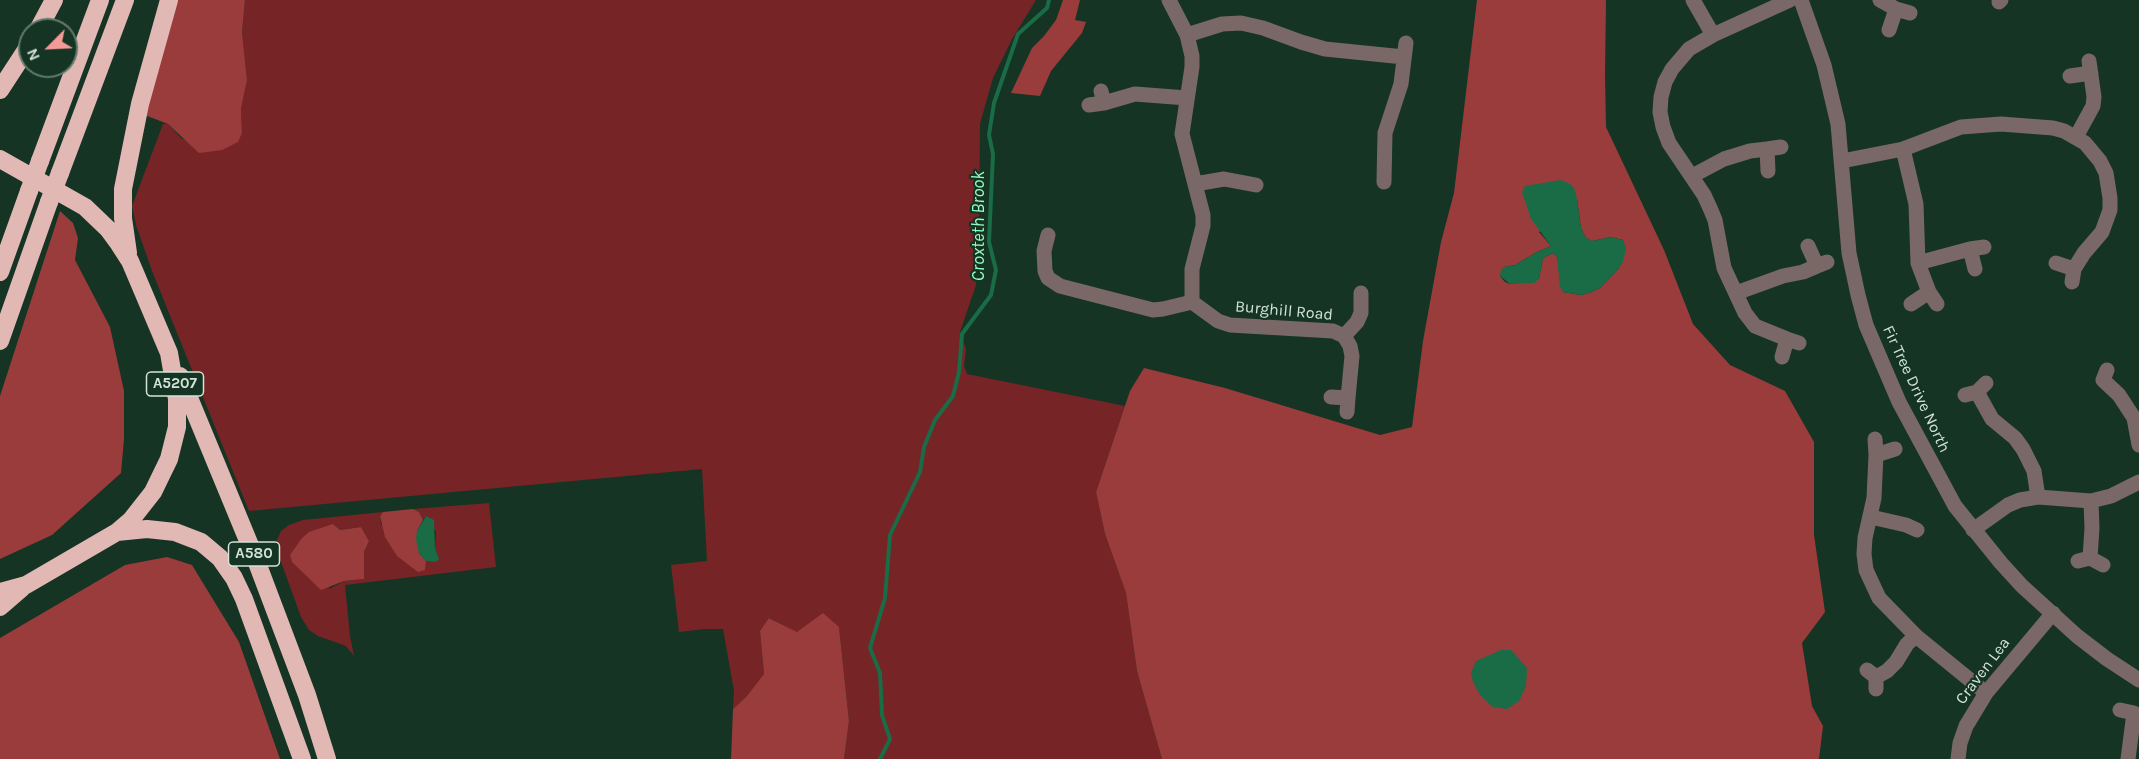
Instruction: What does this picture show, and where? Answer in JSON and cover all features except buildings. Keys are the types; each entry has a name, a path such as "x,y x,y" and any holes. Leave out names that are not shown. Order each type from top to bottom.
{"highway":[{"path":"44,18 54,0"},
{"path":"0,272 100,0"},
{"path":"0,341 49,202 125,0"},
{"path":"130,261 123,218 123,189 140,104 169,0"},
{"path":"0,90 18,62"},
{"name":"A5207","path":"0,159 85,207 108,229 130,261 169,353 177,399 177,427 172,451 153,492 131,519 117,532 26,585 0,592"},
{"name":"A580","path":"169,353 184,384 256,560 307,695 327,759"},
{"name":"A580","path":"117,532 147,529 175,532 201,542 220,558 234,578 244,599 302,759"},
{"path":"0,607 26,585"}],"street":[{"path":"1049,234 1044,251 1045,272 1048,278 1060,286 1153,310 1191,302 1192,269 1203,226 1203,215 1182,134 1192,56 1187,35 1169,0"},
{"path":"1693,0 1713,35"},
{"path":"1782,357 1793,341 1755,326 1745,313 1724,268 1710,208 1692,176 1669,143 1660,112 1665,82 1680,58 1689,49 1713,35 1790,0"},
{"name":"Fir Tree Drive North","path":"1801,0 1816,38 1838,124 1849,253 1857,295 1866,325 1899,402 1956,506 1973,530 2022,586 2084,642 2136,672"},
{"path":"1880,0 1903,11 1889,30"},
{"path":"1187,35 1222,24 1241,22 1325,49 1405,50 1401,84 1385,133 1385,184"},
{"path":"2070,76 2090,67 2094,97 2092,106 2076,137"},
{"path":"1098,99 1135,94 1187,98"},
{"path":"1842,161 1903,149 1961,127 2001,124 2053,128 2076,137 2085,143 2100,161 2106,173 2110,210 2104,227 2073,275 2056,263"},
{"path":"1692,176 1724,159 1750,151 1774,148 1768,171"},
{"path":"1903,149 1916,204 1918,263 1933,298 1911,304"},
{"path":"1195,184 1224,179 1258,185"},
{"path":"1736,293 1822,264 1808,246"},
{"path":"1918,263 1977,248 1975,268"},
{"name":"Burghill Road","path":"1344,336 1361,314 1361,292"},
{"name":"Burghill Road","path":"1191,302 1218,321 1230,326 1333,331 1344,336 1350,346 1352,356 1347,405 1331,397"},
{"path":"2088,387 2105,375 2134,418 2139,445"},
{"path":"1976,390 1992,419 2015,438 2023,449 2034,471 2038,497"},
{"path":"1875,439 1874,498 1865,538 1864,554 1872,585 1888,609 1916,636 1986,693"},
{"path":"1876,455 1895,449"},
{"path":"1973,530 2008,505 2038,497 2091,501 2111,496 2139,482"},
{"path":"2090,561 2091,501"},
{"path":"1871,517 1906,525 1921,533"},
{"name":"Craven Lea","path":"1958,759 1960,743 1966,726 1986,693 2053,614"},
{"path":"1873,679 1887,671 1896,662 1907,644 1916,636"},
{"path":"2120,710 2134,713 2128,759"}],"shaded area":[{"path":"176,0 245,0 242,32 247,80 241,109 242,133 238,142 222,150 199,153 168,124 142,114"},
{"path":"245,0 1036,0 1012,39 993,78 980,124 979,248 975,270 976,285 960,332 966,349 964,366 967,374 1125,406 1096,492 1105,534 1126,593 1137,671 1162,759 844,759 849,721 839,627 796,632 770,618 760,631 764,674 733,709 734,691 723,629 679,632 671,565 707,561 702,469 249,511 152,271 132,206 163,124 168,124 182,139 242,133 241,109 247,80 242,32"},
{"path":"1063,0 1080,0 1075,20 1086,22 1082,33 1051,71 1040,96 1011,93 1032,48 1056,20"},
{"path":"1477,0 1606,0 1606,127 1664,250 1693,324 1730,365 1785,391 1814,442 1814,535 1825,612 1802,643 1812,706 1823,726 1819,759 1162,759 1137,671 1126,593 1105,534 1096,492 1130,391 1144,368 1225,388 1380,435 1412,427 1423,341 1441,242 1454,193","holes":["1577,199 1581,228 1586,238 1592,241 1611,237 1623,240 1619,268 1600,288 1581,295 1563,292 1557,257 1553,253 1543,258 1539,279 1510,284 1500,276 1504,267 1515,265 1551,246 1539,232"]},
{"path":"1561,180 1574,188 1581,228 1586,238 1592,241 1611,237 1623,240 1626,248 1623,262 1600,288 1581,295 1563,292 1560,287 1557,257 1553,253 1543,258 1539,279 1534,283 1510,284 1500,276 1504,267 1515,265 1551,246 1531,219 1522,192 1525,186"},
{"path":"60,211 73,223 78,238 75,260 110,327 124,391 121,473 52,535 0,559 0,396"},
{"path":"489,503 496,567 345,585 354,656 346,646 318,636 309,630 301,617 276,548 281,531 303,520 383,512 380,516 381,524 425,570 426,561 436,562 439,559 435,548 436,532 426,516 423,520 419,512 413,509","holes":["333,524 340,530 361,527 369,541 364,552 364,579 344,581 329,589"]},
{"path":"413,509 419,512 423,520 417,531 419,553 426,561 425,570 418,572 397,556 385,537 380,516 383,512"},
{"path":"426,516 434,520 435,548 439,559 436,562 426,561 419,553 417,531"},
{"path":"333,524 340,530 361,527 369,541 364,552 364,579 344,581 321,590 292,562 290,555 309,532"},
{"path":"167,557 192,565 239,642 280,759 0,759 0,638 125,565"},
{"path":"823,613 839,627 849,721 844,759 731,759 733,709 764,674 760,631 769,618 797,632"},
{"path":"1501,650 1511,650 1527,668 1526,686 1519,701 1507,709 1493,707 1480,695 1471,673 1476,661"}],"waterway":[{"name":"Croxteth Brook","path":"880,759 890,739 882,715 880,673 870,648 885,598 890,535 920,472 924,447 935,420 953,396 959,372 962,334 991,295 996,270 989,242 993,154 989,135 994,103 1018,34 1047,8 1049,0"}]}
